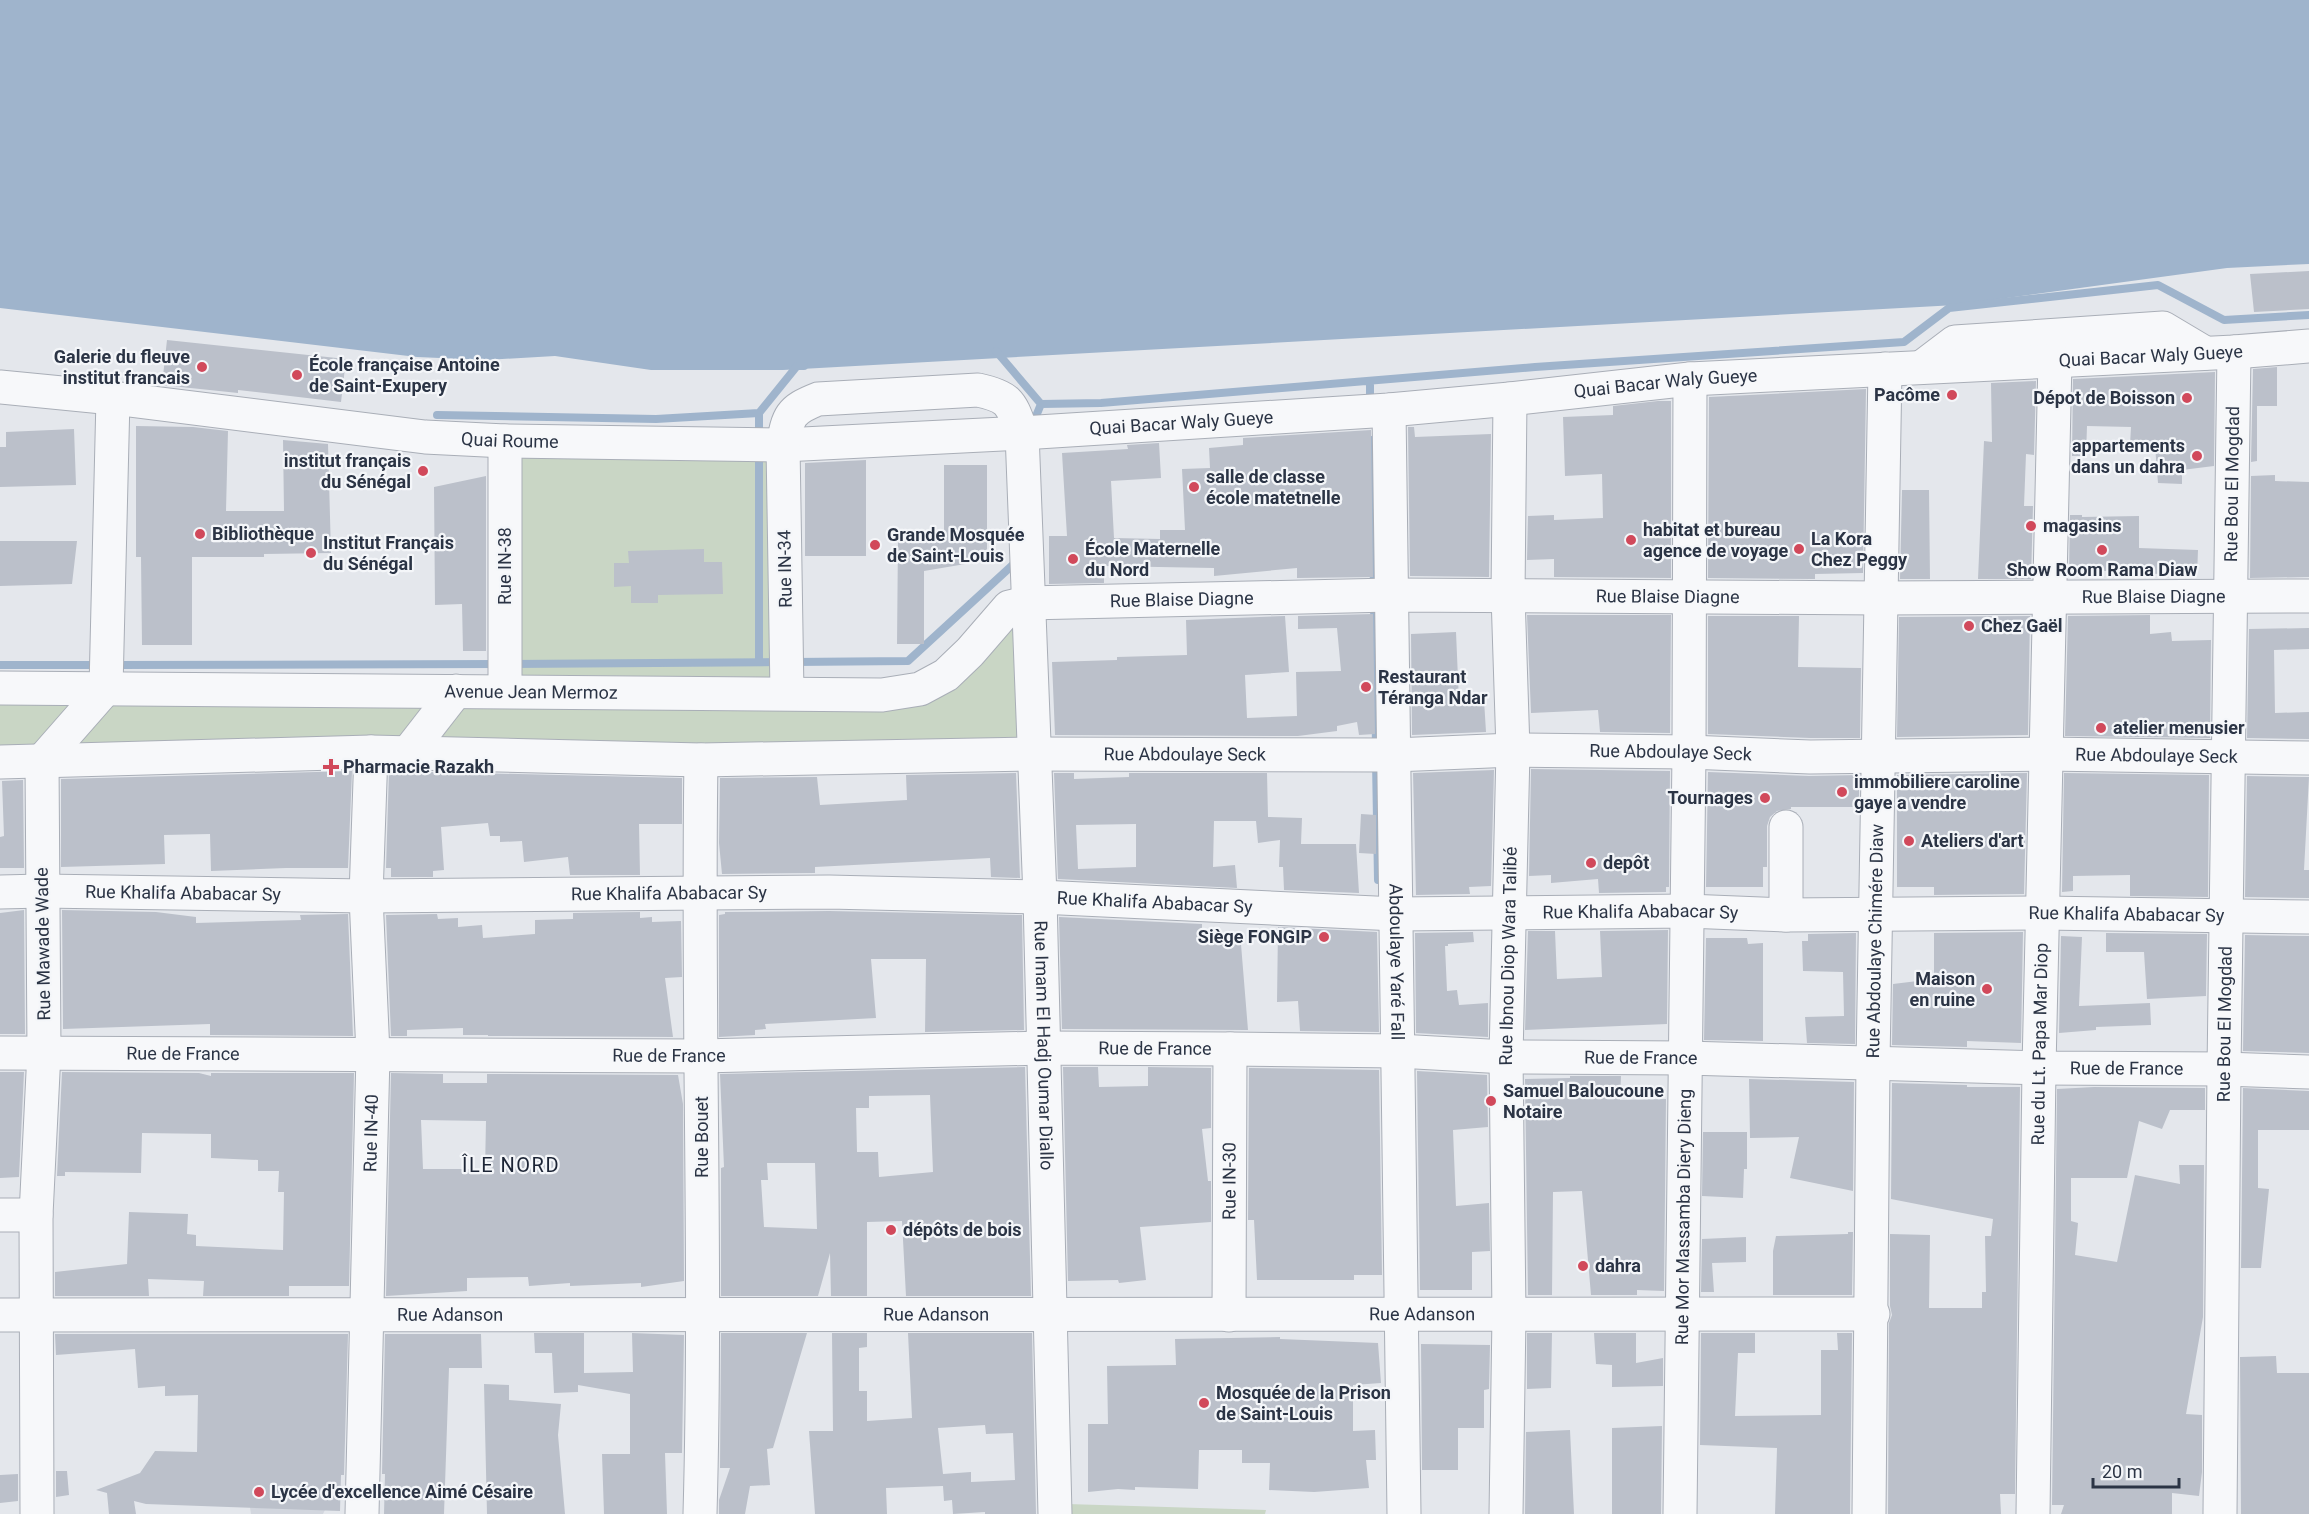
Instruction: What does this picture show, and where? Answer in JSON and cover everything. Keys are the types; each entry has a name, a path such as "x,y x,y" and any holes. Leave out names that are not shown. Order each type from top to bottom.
{"street":[{"path":"1922,367 1955,342 2163,328 2219,352"},
{"name":"Quai Bacar Waly Gueye","path":"1022,433 1389,410 1690,379 2309,346"},
{"name":"Rue Bou El Mogdad","path":"2219,352 2231,596 2220,1514"},
{"name":"Rue du Lt. Papa Mar Diop","path":"2033,1514 2039,1068 2055,360"},
{"name":"Rue Abdoulaye Chimére Diaw","path":"1869,1514 1873,1314 1873,1062 1885,369"},
{"name":"Rue Mor Massamba Diery Dieng","path":"1680,1514 1689,752 1690,379"},
{"name":"Quai Roume","path":"0,387 113,398 425,437 505,441 783,446 1022,433"},
{"name":"Rue IN-34","path":"787,693 783,446 787,421 801,406 818,399 978,390 1000,395 1012,407 1022,433"},
{"path":"42,761 106,688 113,398"},
{"name":"Rue Ibnou Diop Wara Talibé","path":"1506,1514 1509,1315 1506,1057 1513,750 1508,595 1510,399"},
{"name":"Abdoulaye Yaré Fall","path":"1389,410 1404,1514"},
{"name":"Rue Imam El Hadj Oumar Diallo","path":"1022,433 1040,897 1055,1514"},
{"name":"Rue IN-38","path":"505,441 505,691"},
{"name":"Rue Blaise Diagne","path":"1027,603 1391,595 1881,598 2309,596"},
{"name":"Avenue Jean Mermoz","path":"0,688 882,695 920,689 946,675 970,652 1009,607 1027,603"},
{"path":"407,754 456,691"},
{"name":"Rue Abdoulaye Seck","path":"1033,754 1394,755 1513,750 1689,752 1810,757 2046,754 2309,758"},
{"path":"0,762 371,752 700,760 1033,754"},
{"name":"Rue IN-40","path":"362,1514 373,1054 366,896 371,752"},
{"name":"Rue Bouet","path":"700,760 698,893 703,1315 700,1514"},
{"name":"Rue Mawade Wade","path":"37,1514 36,1215 44,1052 42,761"},
{"path":"1786,827 1786,915"},
{"name":"Rue Khalifa Ababacar Sy","path":"0,892 366,896 829,892 1040,897 1396,914 1687,911 1786,915 2043,913 2309,917"},
{"name":"Rue de France","path":"0,1053 701,1056 1043,1048 1230,1049 1398,1051 1506,1057 1686,1058 2039,1068 2309,1072"},
{"name":"Rue IN-30","path":"1229,1315 1230,1049"},
{"path":"0,1215 36,1215"},
{"name":"Rue Adanson","path":"0,1315 1873,1314"}],"shaded area":[{"path":"247,1488 334,1492 323,1514 251,1514"}],"green space":[{"path":"516,452 774,459 774,677 516,675"},
{"path":"1021,609 1024,747 0,753 0,699 901,705"},
{"path":"1067,1504 1266,1510 1265,1514 1067,1514"}],"water":[{"path":"0,0 2309,0 2309,264 2227,268 1956,305 783,370 651,370 555,356 486,360 417,357 0,308"}],"building":[{"path":"2309,271 2309,309 2254,312 2250,274"},
{"path":"167,340 346,359 341,402 238,390 238,393 162,385"},
{"path":"2277,367 2277,406 2257,406 2257,461 2251,462 2253,369"},
{"path":"2215,372 2214,466 2182,470 2182,484 2158,483 2155,446 2130,445 2131,427 2087,426 2086,456 2072,456 2073,379"},
{"path":"2036,381 2034,455 2026,454 2024,506 2033,506 2031,579 1978,579 1984,441 1992,442 1991,383"},
{"path":"1866,389 1863,573 1815,574 1815,579 1708,578 1709,397"},
{"path":"1671,401 1671,578 1554,577 1554,559 1527,560 1528,516 1554,515 1554,520 1603,518 1602,474 1565,476 1563,417 1613,415 1613,406"},
{"path":"136,426 193,427 228,431 226,511 284,511 283,440 328,444 331,553 264,554 264,557 192,557 192,645 142,645 141,557 136,557"},
{"path":"1408,427 1414,427 1415,437 1491,434 1489,577 1410,576"},
{"path":"74,429 76,485 0,487 0,447 6,447 6,432"},
{"path":"1371,430 1373,577 1297,578 1297,568 1214,576 1214,568 1104,566 1104,583 1049,584 1049,536 1067,536 1062,453 1128,449 1127,445 1159,443 1161,478 1111,481 1114,538 1160,539 1160,530 1185,530 1182,469 1210,468 1209,448 1243,445 1243,438"},
{"path":"866,460 866,556 805,556 805,463"},
{"path":"944,465 987,465 987,549 983,561 924,571 924,644 897,644 898,538 944,539"},
{"path":"2275,475 2275,481 2309,482 2309,577 2250,578 2251,476"},
{"path":"486,476 486,651 463,651 462,604 435,605 434,487"},
{"path":"1902,490 1929,490 1930,579 1900,579"},
{"name":"Show Room Rama Diaw","path":"2070,515 2082,515 2082,517 2139,516 2139,548 2198,550 2197,576 2141,573 2141,571 2069,571"},
{"path":"0,541 77,541 72,584 0,586"},
{"path":"704,549 704,562 722,562 723,594 658,595 658,603 631,603 631,586 614,587 614,563 629,563 628,551"},
{"path":"1373,614 1375,734 1359,735 1357,722 1337,726 1337,731 1298,736 1055,735 1052,662 1187,655 1186,620 1285,616 1289,672 1245,675 1247,718 1297,716 1296,672 1341,671 1337,628 1298,629 1298,616"},
{"path":"1527,615 1671,615 1670,733 1600,732 1598,710 1531,713"},
{"path":"2150,615 2150,634 2171,632 2172,641 2211,640 2210,738 2065,736 2068,616"},
{"path":"1708,616 1799,616 1798,667 1861,668 1860,738 1708,734"},
{"path":"2030,616 2028,735 1897,737 1899,617"},
{"path":"2309,628 2309,649 2274,650 2275,713 2309,712 2309,739 2247,738 2249,629"},
{"path":"1456,632 1459,702 1484,700 1486,732 1412,735 1411,634"},
{"path":"1531,769 1670,771 1669,887 1666,887 1666,892 1599,893 1598,879 1551,883 1551,875 1529,876"},
{"path":"1494,770 1491,886 1469,887 1470,894 1416,895 1413,773"},
{"path":"352,771 348,868 211,871 210,834 164,835 165,864 61,867 61,779"},
{"path":"389,771 682,778 682,824 639,824 640,875 570,875 568,857 524,862 522,841 500,842 500,836 490,836 488,823 441,827 444,870 433,871 433,877 391,877 391,868 386,868"},
{"path":"1708,772 1809,776 1859,775 1859,807 1791,807 1791,809 1777,811 1770,817 1767,826 1767,867 1763,867 1763,887 1706,887"},
{"path":"1016,773 1020,878 991,877 990,858 815,867 815,873 722,874 719,843 720,778 817,777 820,805 907,800 906,775"},
{"path":"1054,773 1074,773 1074,779 1129,777 1129,773 1267,773 1268,817 1302,818 1301,844 1356,844 1359,893 1284,890 1283,867 1279,867 1280,840 1258,843 1256,821 1214,821 1213,867 1235,865 1237,888 1058,879","holes":["1136,824 1136,867 1078,869 1076,825"]},
{"path":"2027,773 2024,894 1934,895 1934,887 1897,887 1897,775"},
{"path":"2064,773 2209,775 2208,897 2130,896 2130,875 2073,876 2073,891 2062,892"},
{"path":"2247,776 2309,777 2304,870 2309,870 2309,898 2245,897"},
{"path":"23,780 24,868 0,868 0,837 4,836 2,781"},
{"path":"1361,814 1376,815 1376,854 1359,853"},
{"path":"24,910 25,1034 0,1034 0,913"},
{"path":"62,910 156,912 196,917 196,923 301,920 300,915 348,914 353,1036 210,1035 210,1024 63,1029"},
{"path":"829,911 1022,915 1024,1030 925,1032 926,959 871,959 876,1018 765,1024 766,1029 755,1030 755,1035 719,1037 719,915 725,912"},
{"path":"640,912 640,918 652,917 652,922 681,921 682,977 665,978 673,1037 463,1035 463,1028 407,1030 407,1036 391,1036 386,915 437,914 438,919 458,918 458,927 482,925 483,938 535,934 535,920 573,919 573,913"},
{"path":"1059,917 1202,924 1202,934 1240,932 1248,1030 1062,1029"},
{"path":"1278,927 1377,932 1379,1032 1300,1031 1298,1001 1277,1002"},
{"path":"1668,930 1667,1024 1525,1030 1528,931 1555,931 1557,979 1602,977 1600,931"},
{"path":"1473,932 1474,942 1445,946 1447,991 1457,990 1459,1005 1488,1003 1488,1037 1416,1033 1415,933"},
{"path":"2023,932 2021,1043 1967,1041 1967,1047 1892,1045 1893,984 1934,979 1934,933"},
{"path":"1856,933 1855,1044 1807,1043 1805,1017 1844,1016 1843,972 1803,971 1802,941 1808,941 1808,934"},
{"path":"2106,933 2207,934 2206,996 2147,999 2144,952 2106,952"},
{"path":"2245,935 2309,936 2309,1053 2243,1051"},
{"path":"2061,936 2082,937 2079,1006 2150,1003 2151,1025 2096,1027 2096,1030 2059,1033"},
{"path":"1706,938 1747,938 1748,944 1763,943 1763,1041 1704,1040"},
{"path":"1025,1067 1031,1296 906,1296 902,1221 867,1222 867,1296 831,1296 830,1253 818,1296 721,1296 721,1168 724,1167 720,1074","holes":["930,1095 933,1172 879,1177 878,1152 857,1152 856,1108 869,1108 869,1096","767,1163 815,1163 817,1229 764,1227 761,1180 768,1180"]},
{"path":"1063,1067 1098,1067 1099,1087 1148,1086 1148,1067 1211,1068 1211,1128 1202,1129 1208,1181 1211,1181 1211,1222 1140,1227 1146,1280 1119,1283 1118,1280 1068,1281"},
{"path":"1249,1068 1379,1070 1382,1275 1354,1275 1354,1280 1257,1280 1254,1220 1248,1220"},
{"path":"1417,1071 1487,1075 1488,1127 1453,1130 1456,1206 1489,1203 1490,1251 1472,1252 1472,1290 1420,1290"},
{"path":"0,1072 24,1072 19,1177 0,1178"},
{"path":"62,1072 199,1073 211,1076 211,1073 354,1073 349,1286 289,1286 289,1296 203,1296 204,1281 148,1279 149,1296 55,1296 55,1272 127,1264 129,1212 188,1214 187,1234 196,1235 196,1246 283,1250 284,1192 278,1192 279,1171 258,1171 258,1160 211,1158 211,1134 142,1133 141,1173 65,1172 65,1176 57,1176"},
{"path":"391,1073 443,1074 443,1083 487,1083 487,1074 678,1075 683,1104 684,1281 641,1287 641,1283 570,1286 570,1283 529,1286 528,1277 467,1278 467,1291 386,1296","holes":["421,1120 486,1121 485,1169 423,1169"]},
{"path":"1570,1076 1621,1076 1620,1100 1666,1099 1664,1291 1637,1290 1637,1295 1591,1295 1582,1191 1553,1192 1552,1295 1528,1295 1525,1079 1570,1078"},
{"path":"1749,1079 1854,1082 1853,1191 1790,1178 1799,1137 1750,1138"},
{"path":"1892,1083 2020,1087 2015,1494 2000,1494 2001,1514 1888,1514 1889,1323 1892,1315 1890,1234 1930,1235 1929,1308 1982,1308 1982,1292 1986,1292 1985,1236 1991,1236 1993,1219 1891,1199"},
{"path":"2205,1088 2205,1110 2170,1110 2162,1129 2139,1121 2127,1178 2071,1178 2071,1221 2078,1223 2075,1255 2117,1262 2135,1175 2180,1184 2179,1165 2204,1165 2203,1317 2186,1414 2202,1415 2202,1472 2199,1496 2172,1493 2172,1514 2061,1514 2064,1505 2052,1505 2057,1089"},
{"path":"2243,1088 2309,1091 2309,1130 2258,1130 2258,1188 2269,1189 2261,1268 2241,1268"},
{"path":"1703,1132 1747,1132 1747,1169 1744,1169 1743,1198 1702,1196"},
{"path":"1848,1232 1853,1232 1852,1295 1773,1295 1773,1251 1776,1236 1848,1234"},
{"path":"1746,1237 1746,1262 1712,1263 1714,1292 1701,1292 1702,1239"},
{"path":"534,1333 584,1333 584,1373 633,1372 632,1333 684,1335 682,1453 665,1453 667,1514 604,1514 602,1454 630,1454 630,1394 578,1385 578,1392 554,1393 552,1353 535,1353"},
{"path":"721,1333 807,1333 773,1448 767,1449 770,1485 750,1486 745,1514 719,1514 719,1500 730,1468 720,1468"},
{"path":"832,1333 867,1333 867,1347 859,1348 859,1391 867,1391 867,1421 912,1418 908,1333 1032,1333 1036,1514 985,1514 985,1512 953,1514 952,1500 944,1501 943,1486 886,1488 887,1514 815,1514 809,1431 833,1431","holes":["985,1425 986,1434 1013,1433 1015,1480 971,1482 971,1472 943,1474 938,1428"]},
{"path":"1527,1333 1552,1333 1551,1388 1527,1389"},
{"path":"1594,1333 1636,1333 1636,1363 1663,1358 1663,1386 1612,1387 1612,1365 1596,1364"},
{"path":"1701,1333 1755,1333 1755,1353 1738,1353 1735,1416 1821,1415 1821,1350 1838,1350 1837,1333 1852,1333 1850,1514 1775,1514 1777,1448 1700,1445"},
{"path":"55,1334 348,1334 344,1475 341,1475 340,1511 146,1504 134,1501 136,1514 109,1514 107,1493 96,1490 140,1473 155,1451 197,1452 198,1395 165,1396 165,1386 138,1388 135,1349 56,1355"},
{"path":"385,1334 481,1334 482,1368 449,1368 444,1514 384,1514 385,1474 382,1474"},
{"path":"1280,1337 1280,1339 1378,1343 1381,1383 1353,1385 1353,1431 1375,1430 1376,1460 1366,1460 1369,1488 1314,1492 1269,1490 1270,1463 1242,1463 1242,1450 1199,1450 1198,1489 1135,1487 1135,1490 1088,1492 1088,1424 1108,1424 1107,1366 1176,1365 1175,1339"},
{"path":"1421,1344 1490,1345 1489,1389 1484,1390 1484,1428 1458,1428 1458,1470 1422,1470"},
{"path":"2276,1356 2277,1373 2309,1373 2309,1514 2241,1514 2240,1357"},
{"path":"484,1384 509,1385 509,1400 561,1404 558,1435 565,1514 487,1514"},
{"path":"1662,1426 1661,1514 1612,1514 1612,1428"},
{"path":"1570,1430 1574,1514 1525,1514 1526,1432"},
{"path":"56,1471 67,1471 69,1495 56,1497"},
{"path":"18,1474 18,1501 0,1503 0,1475"}],"waterway":[{"path":"996,351 1041,404 1101,403 1535,367 1904,342 1949,308 2158,285 2224,320 2309,315"},
{"path":"437,415 656,419 759,413 797,366 804,366"},
{"path":"1370,381 1370,406"},
{"path":"1032,426 1041,404"},
{"path":"759,413 759,437"},
{"path":"1371,440 1374,589"},
{"path":"759,450 759,662"},
{"path":"793,662 908,661 1017,561"},
{"path":"1374,602 1376,748"},
{"path":"511,664 781,662"},
{"path":"112,665 499,664"},
{"path":"0,665 100,665"},
{"path":"1376,761 1378,880"}],"place":[{"name":"Galerie du fleuve institut francais","path":"202,367"},
{"name":"École française Antoine de Saint-Exupery","path":"297,375"},
{"name":"Pacôme","path":"1952,395"},
{"name":"Dépot de Boisson","path":"2187,398"},
{"name":"appartements dans un dahra","path":"2197,456"},
{"name":"institut français du Sénégal","path":"423,471"},
{"name":"salle de classe école matetnelle","path":"1194,487"},
{"name":"magasins","path":"2031,526"},
{"name":"Bibliothèque","path":"200,534"},
{"name":"habitat et bureau agence de voyage","path":"1631,540"},
{"name":"Grande Mosquée de Saint-Louis","path":"875,545"},
{"name":"La Kora Chez Peggy","path":"1799,549"},
{"name":"Show Room Rama Diaw","path":"2102,550"},
{"name":"Institut Français du Sénégal","path":"311,553"},
{"name":"École Maternelle du Nord","path":"1073,559"},
{"name":"Chez Gaël","path":"1969,626"},
{"name":"Restaurant Téranga Ndar","path":"1366,687"},
{"name":"atelier menusier","path":"2101,728"},
{"name":"Pharmacie Razakh","path":"331,767"},
{"name":"immobiliere caroline gaye a vendre","path":"1842,792"},
{"name":"Tournages","path":"1765,798"},
{"name":"Ateliers d'art","path":"1909,841"},
{"name":"depôt","path":"1591,863"},
{"name":"Siège FONGIP","path":"1324,937"},
{"name":"Maison en ruine","path":"1987,989"},
{"name":"Samuel Baloucoune Notaire","path":"1491,1101"},
{"name":"dépôts de bois","path":"891,1230"},
{"name":"dahra","path":"1583,1266"},
{"name":"Mosquée de la Prison de Saint-Louis","path":"1204,1403"},
{"name":"Lycée d'excellence Aimé Césaire","path":"259,1492"}],"district":[{"name":"ÎLE NORD","path":"511,1165"}]}
